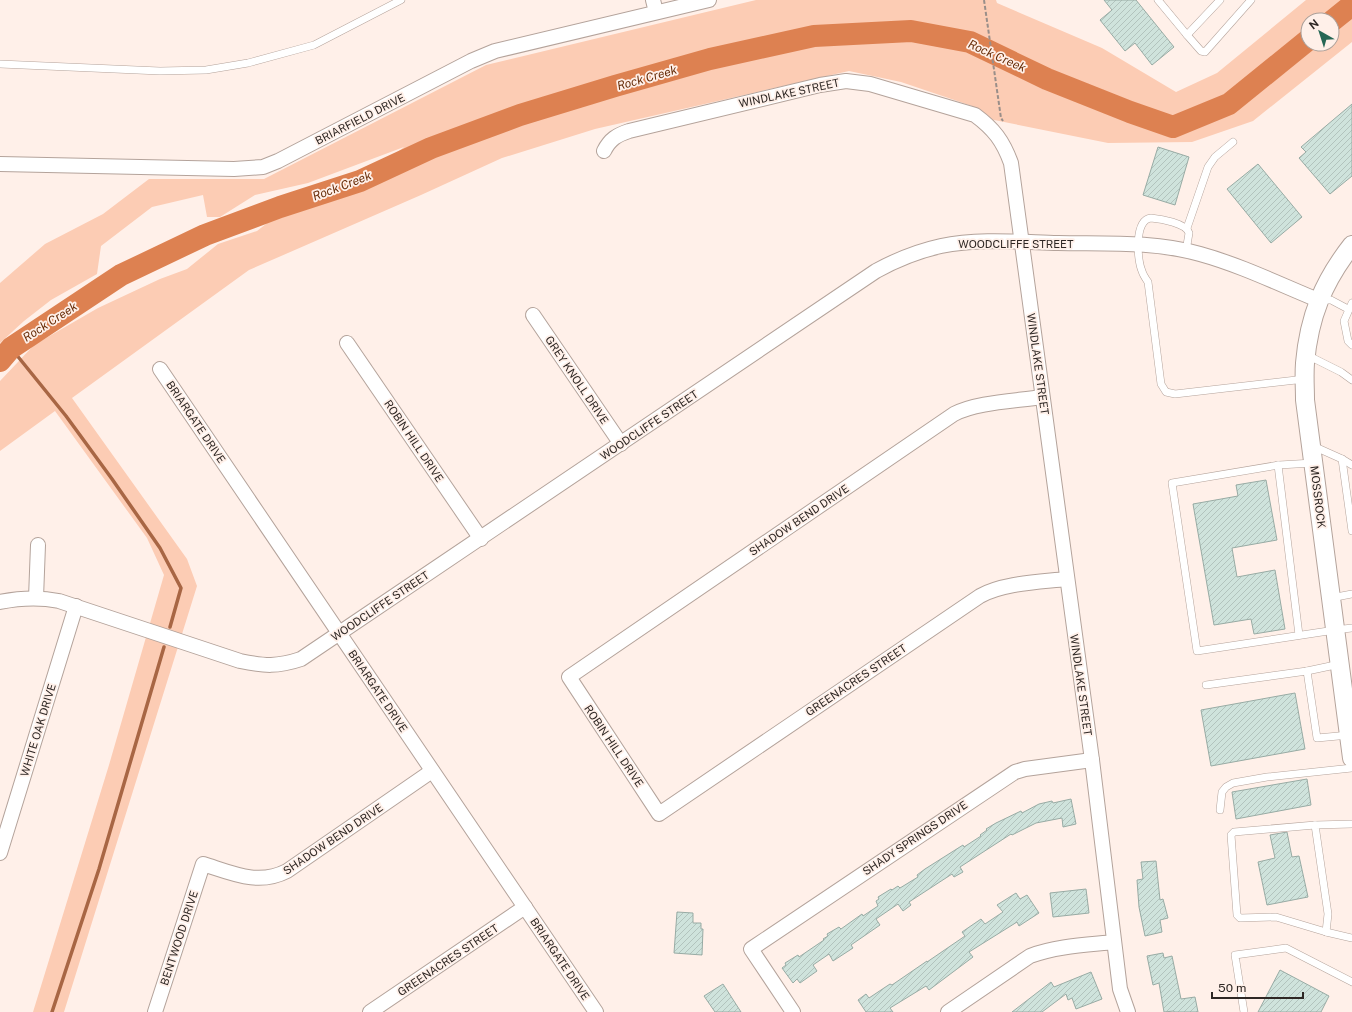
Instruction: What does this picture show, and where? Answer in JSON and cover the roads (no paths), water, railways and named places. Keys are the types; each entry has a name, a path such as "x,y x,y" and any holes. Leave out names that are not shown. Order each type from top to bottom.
{"street":[{"name":"BRIARFIELD DRIVE","path":"0,164 234,169 263,167 471,61 495,51 655,6 709,0"},
{"name":"WINDLAKE STREET","path":"604,151 607,144 615,136 629,130 820,85 846,81 870,84 974,116 987,124 993,130 1006,149 1011,163 1022,242 1066,579 1092,760 1120,988 1128,1012"},
{"name":"WOODCLIFFE STREET","path":"0,602 20,598 46,598 76,606 240,661 270,666 286,664 301,659 481,539 876,271 892,262 927,249 976,242 1166,246 1222,261 1318,300"},
{"name":"MOSSROCK","path":"1351,747 1348,706 1340,664 1344,629 1331,598 1305,400 1305,379 1306,355 1312,321 1318,300 1340,260 1352,245"},
{"name":"GREY KNOLL DRIVE","path":"533,315 621,444"},
{"name":"ROBIN HILL DRIVE","path":"347,343 481,539"},
{"name":"BRIARGATE DRIVE","path":"160,369 596,1012"},
{"name":"SHADOW BEND DRIVE","path":"569,678 954,414 964,409 978,406 1042,397"},
{"path":"36,598 38,545"},
{"name":"GREENACRES STREET","path":"659,814 980,596 990,591 1002,588 1066,579"},
{"name":"WHITE OAK DRIVE","path":"0,853 76,606"},
{"name":"ROBIN HILL DRIVE","path":"569,678 659,814"},
{"name":"SHADY SPRINGS DRIVE","path":"793,1012 751,949 1015,772 1025,769 1092,760"},
{"name":"SHADOW BEND DRIVE","path":"203,864 250,878 268,878 280,875 432,771"},
{"name":"BENTWOOD DRIVE","path":"154,1012 203,864"},
{"name":"GREENACRES STREET","path":"370,1012 525,907"},
{"path":"948,1012 1030,956 1059,948 1114,942"}],"lane":[{"path":"0,64 160,71 206,70 248,63 309,46 401,0"},
{"path":"1158,0 1200,51 1205,52 1251,0"},
{"path":"1187,35 1220,0"},
{"path":"1186,251 1189,233 1187,228 1208,167 1215,158 1233,142"},
{"path":"1187,228 1180,224 1149,218 1142,224 1138,245 1141,271 1148,282 1161,384 1166,392 1175,394 1305,379"},
{"path":"1318,300 1331,300 1350,306 1344,321 1348,341 1352,345"},
{"path":"1306,355 1341,372 1352,380"},
{"path":"1311,445 1342,459 1352,466"},
{"path":"1342,459 1352,531"},
{"path":"1313,462 1278,465 1172,484 1197,652 1344,629"},
{"path":"1278,465 1299,635"},
{"path":"1331,598 1352,594"},
{"path":"1206,685 1307,671 1340,664"},
{"path":"1307,671 1316,738 1351,747"},
{"path":"1220,810 1222,792 1226,786 1233,783 1266,777 1352,768"},
{"path":"1352,824 1315,825 1234,832 1231,835 1237,915 1240,918 1276,917 1352,938"},
{"path":"1315,825 1328,914 1326,932"},
{"path":"1244,1012 1235,955 1286,948 1352,982"}],"waterway":[{"name":"Rock Creek","path":"1340,15 1352,5"},
{"name":"Rock Creek","path":"0,361 11,348 121,275 205,235 280,207 360,181 431,148 520,115 710,59 814,36 911,31 970,42 1047,79 1130,112 1173,127 1229,104 1300,46"},
{"path":"11,348 66,416 160,548 181,588 170,627"},
{"path":"52,1012 99,869 164,647"}]}
